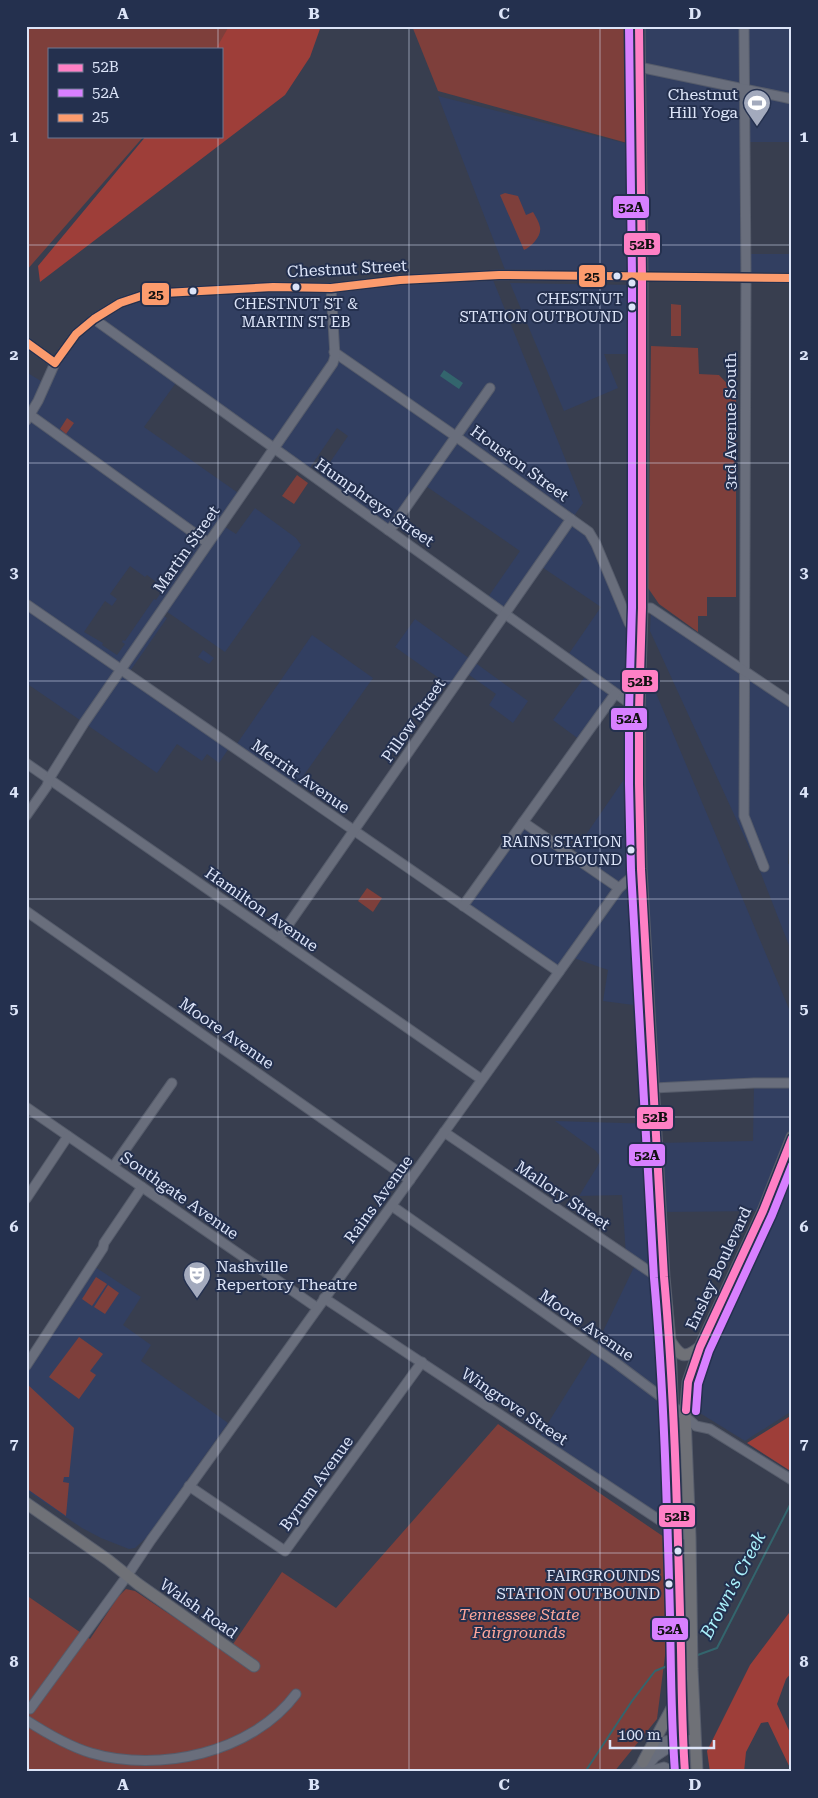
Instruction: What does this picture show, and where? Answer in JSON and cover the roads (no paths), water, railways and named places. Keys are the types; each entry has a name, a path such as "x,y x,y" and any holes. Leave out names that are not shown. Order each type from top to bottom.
{"main road":[{"path":"639,26 642,277 642,608 639,710 641,869 670,1341 680,1614 681,1741 685,1772"},
{"name":"Ensley Boulevard","path":"697,1772 692,1669 690,1537 685,1416 688,1382 700,1347 763,1211 792,1137"},
{"path":"670,1341 677,1352 682,1355 692,1353 700,1347"},
{"name":"Walsh Road","path":"26,1503 254,1666"},
{"path":"644,1768 681,1691"}],"street":[{"name":"3rd Avenue South","path":"744,26 746,277 744,816 764,867"},
{"path":"640,67 792,99"},
{"name":"Chestnut Street","path":"28,418 55,363 76,334 94,319 120,303 141,296 273,287 331,288 400,280 494,275 792,278"},
{"name":"Martin Street","path":"26,816 47,786 49,779 84,724 333,363 331,288"},
{"name":"Humphreys Street","path":"94,319 639,710"},
{"path":"28,344 55,363"},
{"name":"Houston Street","path":"334,352 456,436 589,532 629,624 641,639"},
{"path":"388,530 393,526 490,388"},
{"path":"28,418 208,543"},
{"name":"Pillow Street","path":"279,938 572,519"},
{"name":"Merritt Avenue","path":"26,604 559,972"},
{"path":"642,608 652,608 792,703"},
{"path":"463,906 615,694"},
{"name":"Hamilton Avenue","path":"26,763 481,1079"},
{"path":"523,822 619,888"},
{"name":"Rains Avenue","path":"30,1709 619,888 641,869"},
{"name":"Moore Avenue","path":"26,911 410,1180"},
{"path":"113,1167 172,1083"},
{"path":"654,1088 792,1083"},
{"name":"Southgate Avenue","path":"26,1107 316,1308"},
{"name":"Mallory Street","path":"444,1132 665,1282"},
{"path":"26,1199 68,1136"},
{"path":"26,1366 142,1187"},
{"name":"Moore Avenue","path":"392,1206 616,1363 672,1405 696,1426 710,1429 792,1480"},
{"name":"Wingrove Street","path":"324,1298 676,1531 690,1537"},
{"name":"Byrum Avenue","path":"189,1486 285,1551 422,1362"},
{"path":"26,1720 65,1743 91,1753 124,1759 155,1761 182,1758 230,1743 266,1724 296,1694"},
{"path":"644,1768 655,1748 665,1741 695,1739"},
{"path":"635,1772 644,1768 664,1767 675,1772"}],"waterway":[{"name":"Brown's Creek","path":"695,1656 717,1648 792,1501"},
{"name":"Brown's Creek","path":"585,1772 632,1701 655,1671 677,1662"}],"place":[{"name":"Chestnut Hill Yoga","path":"757,127"},
{"name":"CHESTNUT ST & MARTIN ST EB","path":"296,287"},
{"name":"CHESTNUT STATION OUTBOUND","path":"632,307"},
{"name":"RAINS STATION OUTBOUND","path":"631,850"},
{"name":"Nashville Repertory Theatre","path":"197,1299"},
{"name":"FAIRGROUNDS STATION OUTBOUND","path":"669,1584"}],"park label":[{"name":"Tennessee State Fairgrounds","path":"519,1623"}]}
